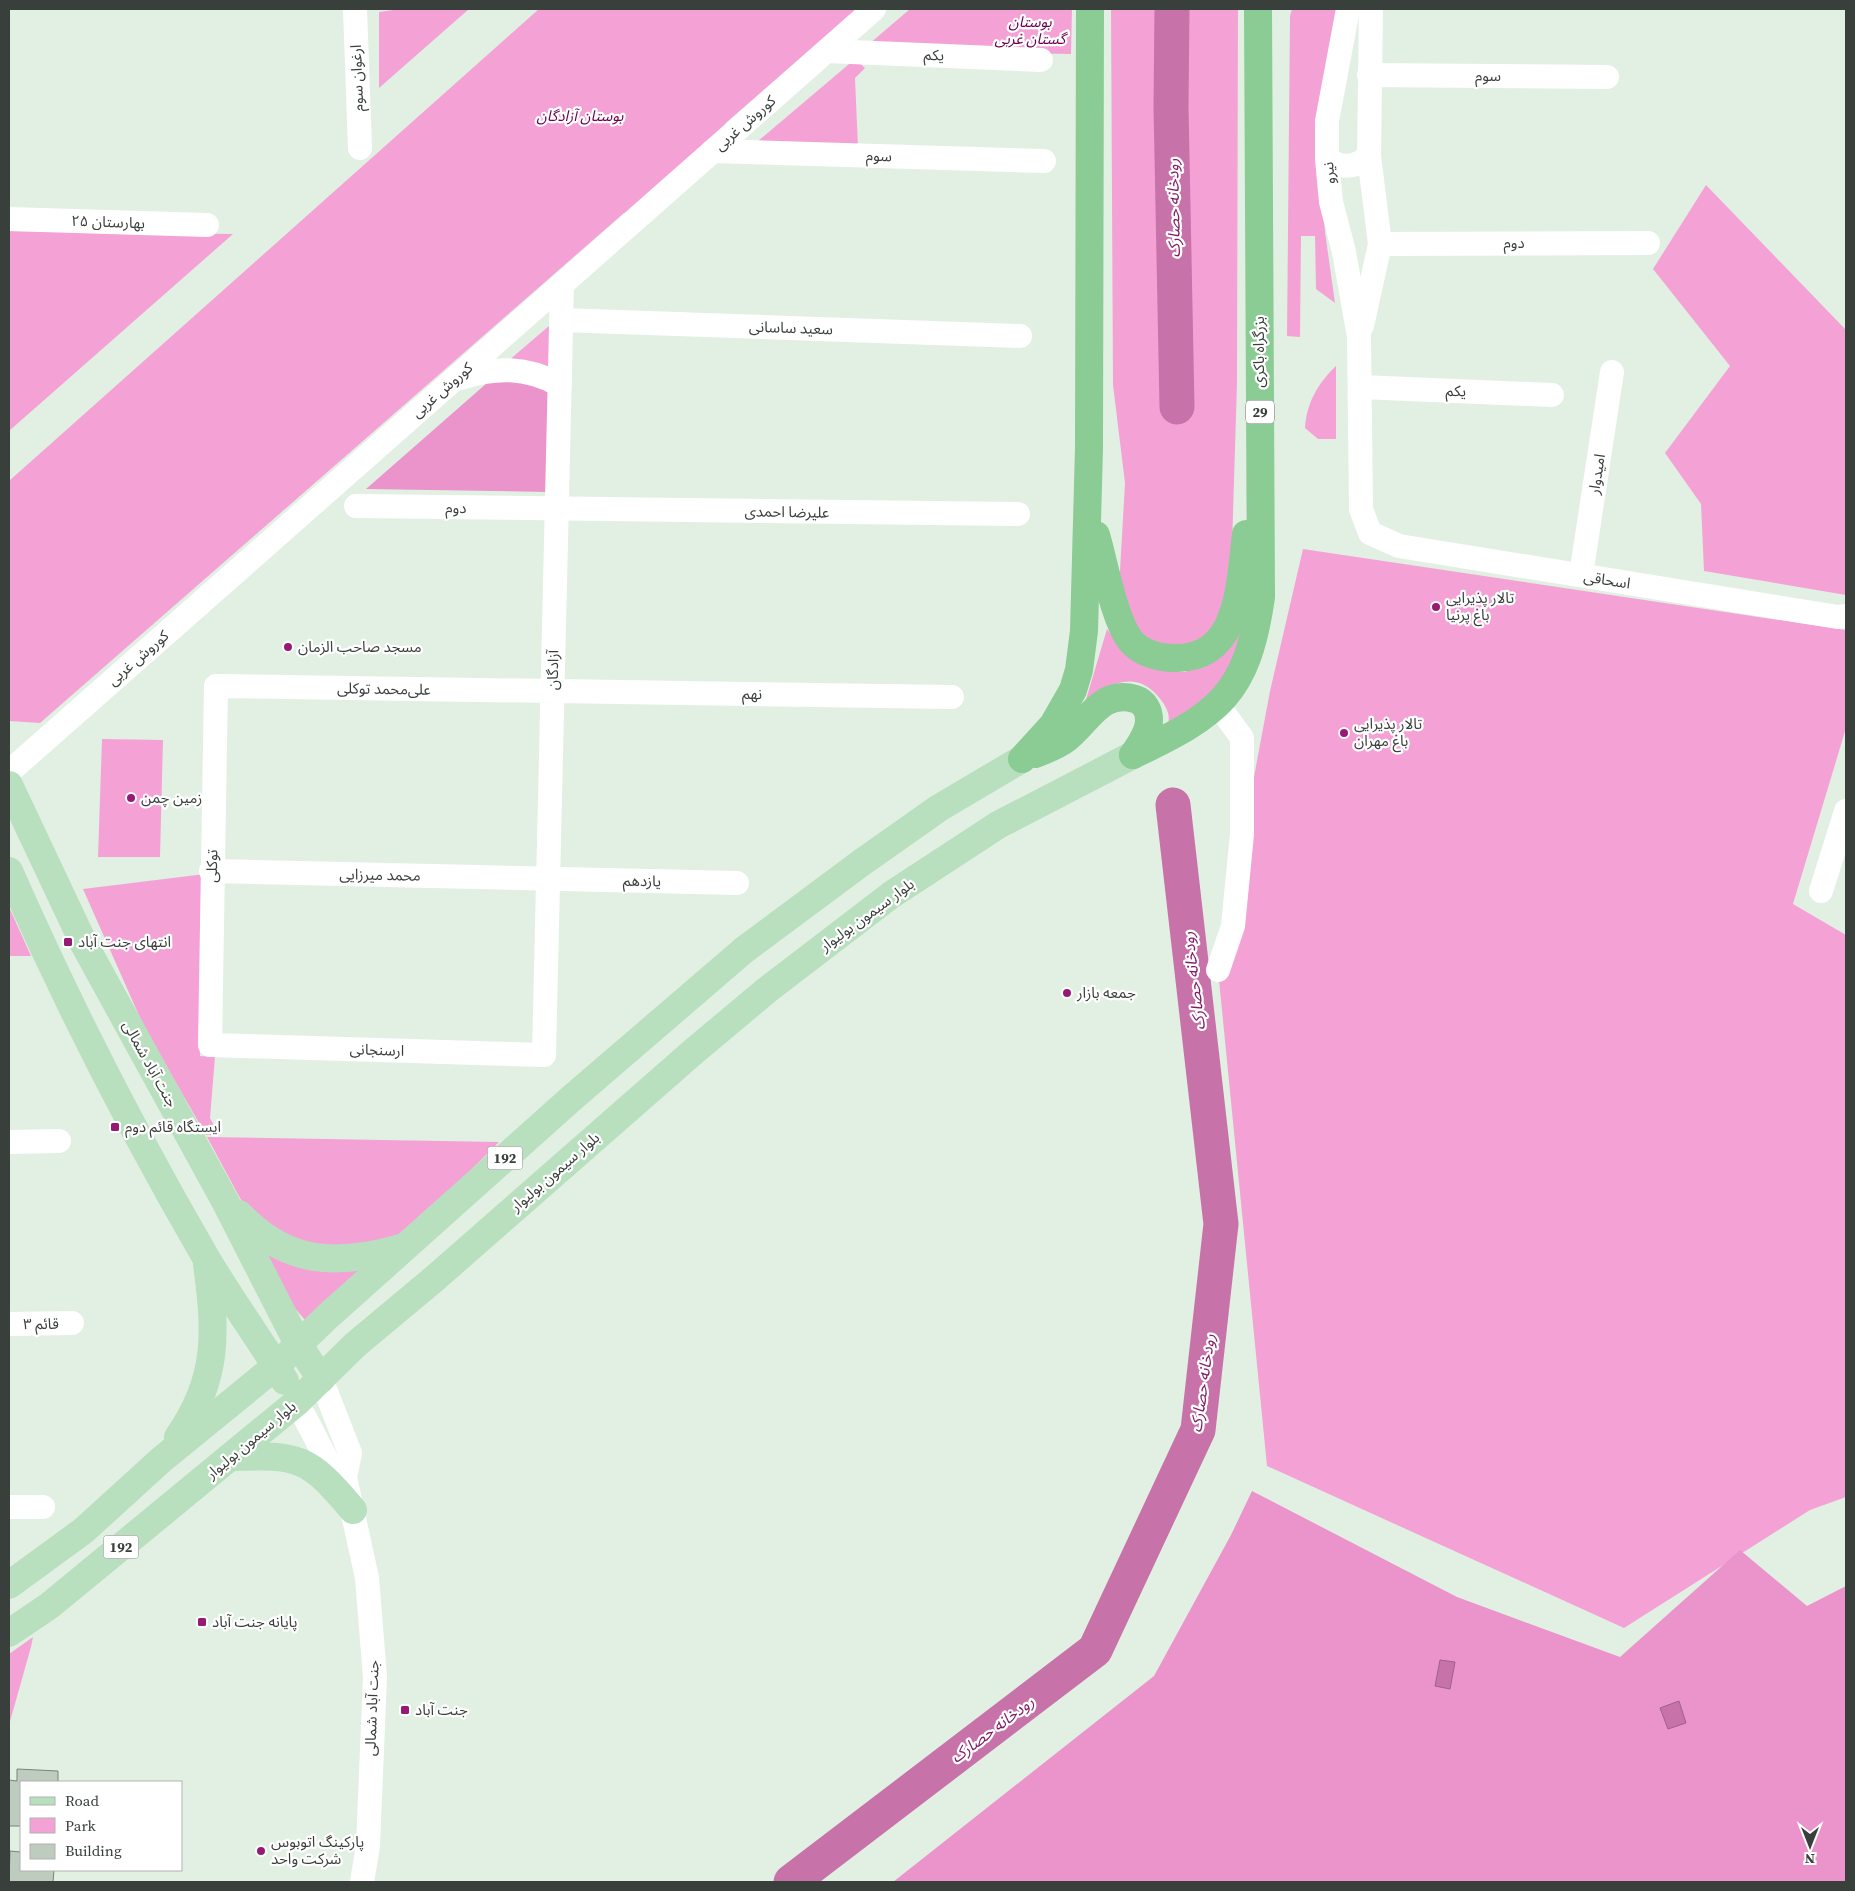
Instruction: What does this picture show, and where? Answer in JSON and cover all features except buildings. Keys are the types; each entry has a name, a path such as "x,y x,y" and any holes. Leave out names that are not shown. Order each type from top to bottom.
{"highway":[{"path":"1022,759 1054,725 1073,690 1079,670 1087,584 1090,9"},
{"name":"بزرگراه باکری","path":"1133,755 1185,730 1204,718 1218,705 1244,669 1257,629 1261,597 1258,9"},
{"path":"1088,507 1117,614 1131,642 1144,651 1164,658 1182,658 1202,652 1224,635 1233,620 1260,430"},
{"path":"1022,759 1051,748 1067,739 1100,704 1128,697 1140,700 1147,707 1149,721 1142,742 1133,755"}],"main road":[{"name":"بلوار سیمون بولیوار","path":"9,1633 49,1606 297,1402 355,1345 434,1279 672,1070 767,990 891,895 990,831 1133,755"},
{"name":"192","path":"9,1585 82,1531 161,1460 276,1366 405,1247 744,950 931,814 1022,759"},
{"name":"جنت آباد شمالی","path":"9,786 84,944 226,1201 298,1344 321,1379"},
{"path":"9,871 60,984 111,1084 206,1257 297,1402"},
{"path":"226,1201 253,1230 270,1241 290,1251 320,1260 353,1259 405,1247"},
{"path":"161,1460 192,1417 211,1367 213,1311 206,1257"},
{"path":"231,1457 290,1458 304,1463 316,1470 331,1484 353,1510"}],"street":[{"name":"ارغوان سوم","path":"355,9 360,148"},
{"name":"کوروش غربی","path":"9,772 874,9"},
{"name":"نیرو","path":"1348,9 1327,121 1327,159 1332,202 1344,252 1359,337 1361,509 1370,534"},
{"name":"نیرو","path":"1359,337 1380,244 1369,156 1371,9"},
{"name":"یکم","path":"827,51 1041,60"},
{"name":"سوم","path":"1369,75 1607,77"},
{"name":"سوم","path":"713,151 1044,161"},
{"path":"1327,159 1335,164 1353,166 1369,156"},
{"name":"بهارستان ۲۵","path":"9,219 208,225"},
{"name":"دوم","path":"1380,244 1648,243"},
{"name":"آزادگان","path":"544,1055 562,284"},
{"name":"سعید ساسانی","path":"561,320 1020,336"},
{"path":"453,380 483,371 507,369 528,371 560,385"},
{"name":"امیدوار","path":"1581,575 1612,372"},
{"name":"یکم","path":"1361,387 1552,395"},
{"name":"دوم","path":"356,506 557,509"},
{"name":"علیرضا احمدی","path":"557,509 1018,514"},
{"name":"اسحاقی","path":"1370,534 1399,546 1838,617 1846,616"},
{"name":"علی‌محمد توکلی","path":"216,686 552,691"},
{"name":"توکلی","path":"210,1045 211,871 216,686"},
{"name":"نهم","path":"552,691 952,697"},
{"path":"1218,705 1242,738 1242,834 1233,926 1218,970"},
{"path":"1821,891 1846,811"},
{"name":"محمد میرزایی","path":"211,871 548,878"},
{"name":"یازدهم","path":"548,878 737,883"},
{"name":"ارسنجانی","path":"210,1045 544,1055"},
{"path":"9,1142 59,1141"},
{"name":"قائم ۳","path":"9,1324 72,1323"},
{"name":"جنت آباد شمالی","path":"321,1379 350,1453 345,1476 367,1578 375,1677 368,1846 362,1882"},
{"path":"297,1402 329,1464 345,1476"},
{"path":"9,1507 43,1507"}],"green space":[{"path":"400,9 469,9 379,88 379,12"},
{"name":"بوستان آزادگان","path":"539,9 857,9 728,121 645,211 624,213 40,723 9,721 9,481"},
{"name":"بوستان گستان غربی","path":"910,9 1072,9 1071,54 862,50"},
{"path":"1111,9 1238,9 1237,383 1231,580 1229,617 1205,644 1147,647 1119,588 1125,483 1113,385"},
{"path":"1292,9 1337,9 1318,131 1325,232 1335,303 1316,289 1315,236 1301,236 1300,337 1287,336 1290,16"},
{"path":"855,59 865,68 855,78 858,147 757,142"},
{"path":"1706,185 1846,330 1846,595 1704,571 1701,504 1665,453 1730,366 1653,269"},
{"path":"9,231 233,234 9,431"},
{"path":"549,326 552,374 502,366"},
{"path":"1336,366 1336,439 1318,439 1305,428 1306,419 1314,394"},
{"path":"1303,549 1846,630 1846,728 1793,904 1846,935 1846,1497 1810,1510 1624,1628 1267,1466 1218,970 1270,691"},
{"path":"1245,623 1231,668 1203,703 1167,728 1169,717 1165,707 1152,690 1143,684 1123,682 1104,689 1085,703 1107,629 1120,647 1158,669 1185,672 1207,662"},
{"name":"زمین چمن","path":"102,739 163,740 160,857 98,857"},
{"path":"205,874 200,1056 215,1057 210,1118 219,1135 206,1135 145,1029 83,889"},
{"path":"9,907 31,956 9,956"},
{"path":"207,1137 499,1142 467,1174 399,1234 383,1243 313,1251 247,1211"},
{"path":"252,1238 372,1261 305,1320 286,1298"},
{"path":"33,1637 31,1647 9,1725 9,1654"}],"shaded area":[{"path":"510,379 545,382 552,399 548,492 366,489 487,383"},
{"path":"1252,1491 1457,1597 1620,1657 1740,1550 1807,1606 1846,1586 1846,1882 893,1882 1154,1676 1231,1535"},
{"path":"1440,1660 1455,1662 1450,1689 1435,1686"},
{"path":"1679,1701 1686,1723 1668,1729 1660,1708"}],"waterway":[{"name":"رودخانه حصارک","path":"1172,9 1171,107 1177,407"},
{"name":"رودخانه حصارک","path":"791,1882 1095,1650 1198,1430 1221,1224 1173,805"}],"place":[{"name":"تالار پذیرایی باغ پرنیا","path":"1436,607"},
{"name":"مسجد صاحب الزمان","path":"288,647"},
{"name":"تالار پذیرایی باغ مهران","path":"1344,733"},
{"name":"زمین چمن","path":"131,798"},
{"name":"انتهای جنت آباد","path":"68,942"},
{"name":"جمعه بازار","path":"1067,993"},
{"name":"ایستگاه قائم دوم","path":"115,1127"},
{"name":"پایانه جنت آباد","path":"202,1622"},
{"name":"جنت آباد","path":"405,1710"},
{"name":"پارکینگ اتوبوس شرکت واحد","path":"261,1851"}]}
